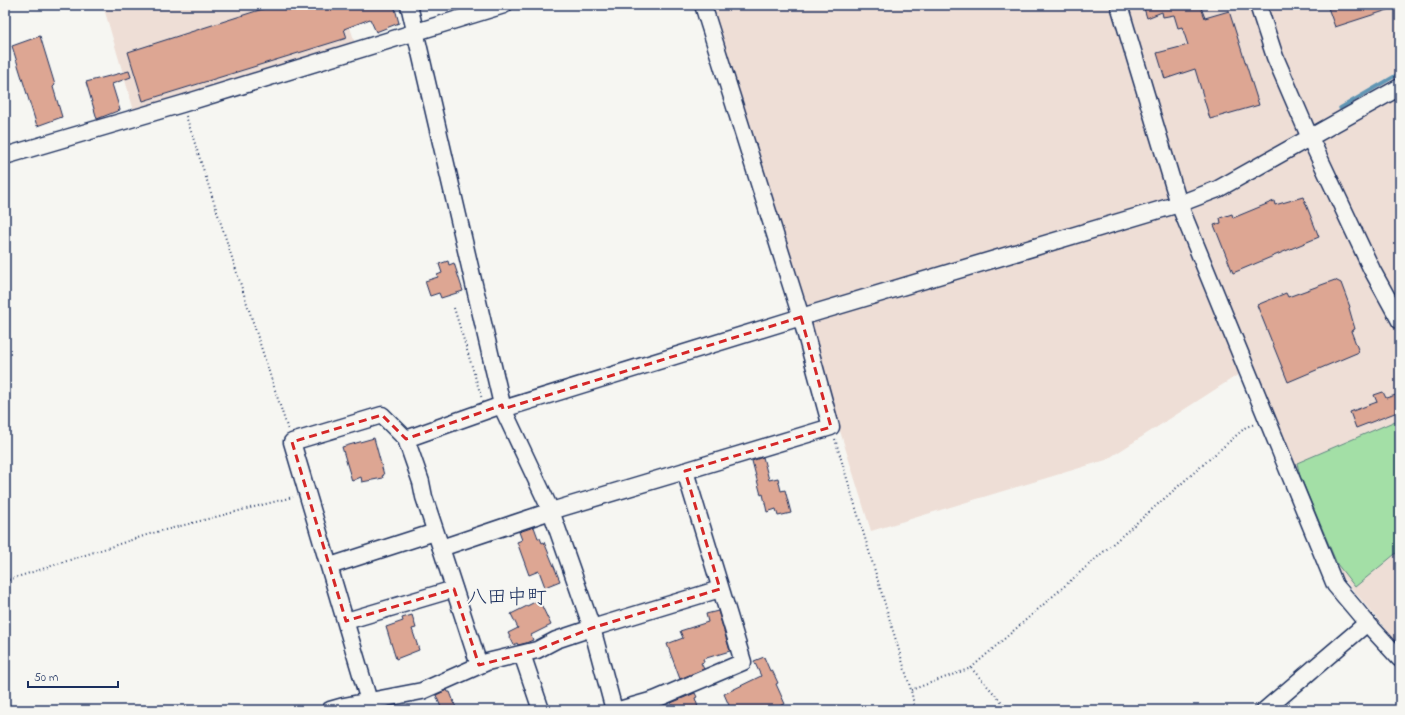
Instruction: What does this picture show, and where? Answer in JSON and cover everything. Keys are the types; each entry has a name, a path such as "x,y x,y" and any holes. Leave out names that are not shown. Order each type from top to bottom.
{"street":[{"path":"410,5 502,407 551,511 592,628 614,710"},
{"path":"5,156 182,104 504,5"},
{"path":"441,548 551,511 831,427 800,317 702,5"},
{"path":"1119,5 1179,204 1335,585 1400,659"},
{"path":"1258,5 1275,57 1310,138 1372,270 1400,322"},
{"path":"406,439 485,411 1179,204 1218,189 1400,87"},
{"path":"369,701 292,442 382,415 406,439 479,665"},
{"path":"619,710 654,700 742,662 685,471"},
{"path":"330,566 435,532"},
{"path":"330,710 422,690 487,662 537,650 556,640 720,588"},
{"path":"346,621 454,589"},
{"path":"1265,710 1367,623"},
{"path":"522,654 541,710"}],"path":[{"path":"182,104 292,442"},
{"path":"454,308 485,411"},
{"path":"911,690 971,668 1246,427 1268,420"},
{"path":"831,427 911,690 915,710"},
{"path":"5,580 153,533 308,493"},
{"path":"971,668 1009,710"}],"highlighted area":[{"path":"801,317 831,427 685,471 720,589 592,628 537,650 479,665 454,589 346,621 292,442 382,415 406,439 502,405 503,409"}],"shaded area":[{"path":"103,5 343,5 355,43 134,111"},
{"path":"708,5 1400,5 1400,646 1337,571 1253,365 1106,460 871,531"}],"green space":[{"path":"1400,419 1400,550 1355,587 1337,564 1300,476 1297,463"}],"building":[{"path":"275,5 394,5 399,23 376,32 370,19 344,29 347,38 143,101 128,52"},
{"path":"1143,5 1200,5 1205,18 1229,11 1259,105 1210,119 1195,69 1165,79 1157,53 1188,45 1182,27 1178,28 1174,15 1163,17 1162,12 1147,18"},
{"path":"1327,5 1397,5 1397,7 1335,27"},
{"path":"40,36 55,85 53,87 62,117 37,126 12,46"},
{"path":"129,71 131,77 112,84 120,110 97,119 86,82"},
{"path":"1303,197 1319,237 1233,273 1214,225 1221,223 1220,218 1232,214 1233,218 1274,201 1275,205"},
{"path":"448,261 449,265 454,263 463,291 441,298 439,293 430,296 425,281 438,277 437,275 442,273 439,264"},
{"path":"1335,280 1341,283 1350,307 1355,329 1351,331 1359,352 1288,382 1257,305 1286,293 1288,297"},
{"path":"1383,392 1386,398 1396,395 1400,406 1400,411 1356,428 1350,412 1377,402 1374,395"},
{"path":"374,438 384,475 382,476 383,478 362,482 361,477 352,481 342,447"},
{"path":"763,457 769,480 778,478 781,491 785,490 791,513 778,516 776,509 767,512 763,494 761,495 752,461"},
{"path":"534,527 538,538 540,538 542,543 544,542 560,581 545,587 539,571 529,575 517,542 522,540 519,532"},
{"path":"539,600 551,625 531,635 533,640 514,645 508,633 518,628 511,614"},
{"path":"718,611 730,651 703,659 704,662 701,663 704,669 680,679 667,644 683,638 680,631 708,622 706,614"},
{"path":"412,615 416,628 412,629 419,650 396,659 386,627 403,621 402,618"},
{"path":"764,657 770,671 772,670 778,683 776,684 785,704 771,710 731,710 724,694 761,676 754,661"},
{"path":"447,690 450,692 457,710 442,710 436,695"},
{"path":"695,693 699,710 673,710 671,703"}],"waterway":[{"path":"1340,108 1400,73"}],"district":[{"name":"八田中町","path":"507,596"}]}
